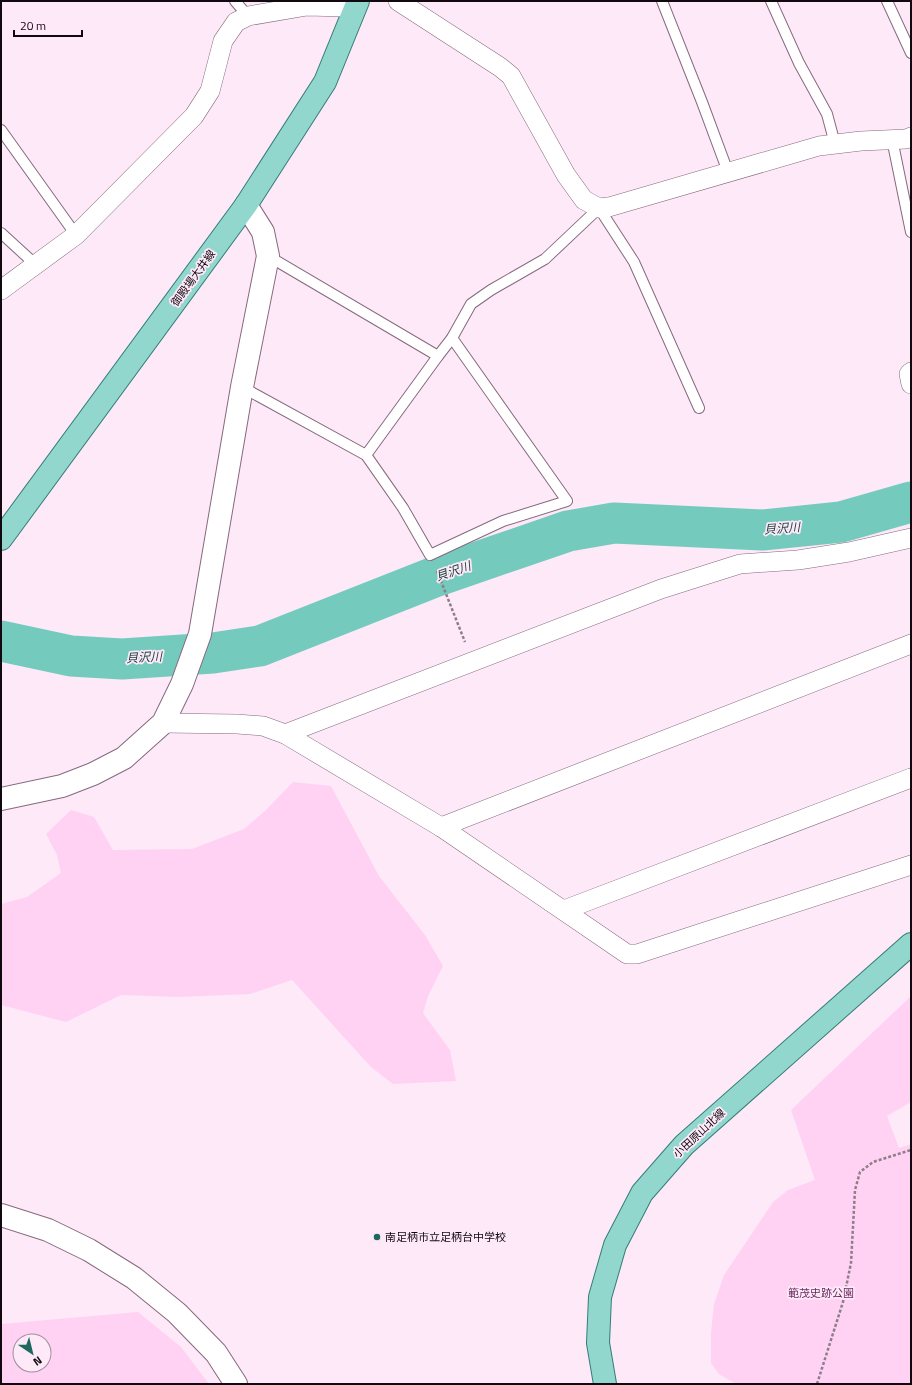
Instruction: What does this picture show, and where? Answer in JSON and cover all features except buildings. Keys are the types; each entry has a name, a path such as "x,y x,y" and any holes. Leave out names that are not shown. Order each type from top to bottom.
{"main road":[{"name":"御殿場大井線","path":"4,528 246,205 325,82 356,5"},
{"name":"小田原山北線","path":"605,1384 598,1343 600,1297 615,1245 642,1193 684,1145 911,944"}],"street":[{"path":"398,1 500,67 511,76 566,175 584,200 599,208 609,207 819,146 861,141 906,139 911,137"},
{"path":"1,290 76,235 194,116 210,91 223,41 236,22 248,16 307,6 344,7 356,5"},
{"path":"1,799 62,786 93,774 124,758 163,723 182,684 200,634 242,387 268,256 263,232 246,205"},
{"path":"911,372 909,374 911,384"},
{"path":"285,734 661,589 740,564 798,560 849,552 911,538"},
{"path":"441,827 911,644"},
{"path":"163,723 237,724 263,726 285,734 441,827 627,954 637,954 911,865"},
{"path":"564,910 911,778"},
{"path":"1,1215 48,1230 89,1250 134,1278 177,1313 216,1353 236,1384"}],"lane":[{"path":"235,1 248,16"},
{"path":"662,1 728,172"},
{"path":"771,1 799,63 827,114 835,144"},
{"path":"887,1 911,53"},
{"path":"1,130 76,235"},
{"path":"892,139 911,232"},
{"path":"366,456 452,338 471,304 491,290 545,259 599,208 634,262 699,408"},
{"path":"1,233 36,265"},
{"path":"268,256 438,356"},
{"path":"242,387 366,456 403,508 430,555 503,521 567,501 452,338"}],"path":[{"path":"430,555 472,661"},
{"path":"817,1384 843,1302 851,1263 855,1190 860,1172 872,1162 911,1150"}],"green space":[{"path":"293,782 331,786 379,876 425,935 443,966 428,996 423,1013 450,1050 456,1081 393,1084 371,1067 292,980 250,994 179,997 121,995 66,1022 1,1005 1,904 27,897 61,873 57,855 46,834 71,810 94,817 113,850 192,849 244,829 265,811"},
{"name":"範茂史跡公園","path":"911,996 911,1102 887,1116 899,1148 911,1144 911,1384 736,1384 719,1374 711,1363 711,1333 714,1304 724,1275 773,1202 788,1190 815,1180 791,1110"},
{"path":"138,1312 181,1347 209,1384 1,1384 1,1324"}],"waterway":[{"name":"貝沢川","path":"1,641 71,656 122,659 213,653 260,646 437,576 568,531 614,523 762,530 841,522 911,502"}],"place":[{"name":"南足柄市立足柄台中学校","path":"377,1237"}]}
